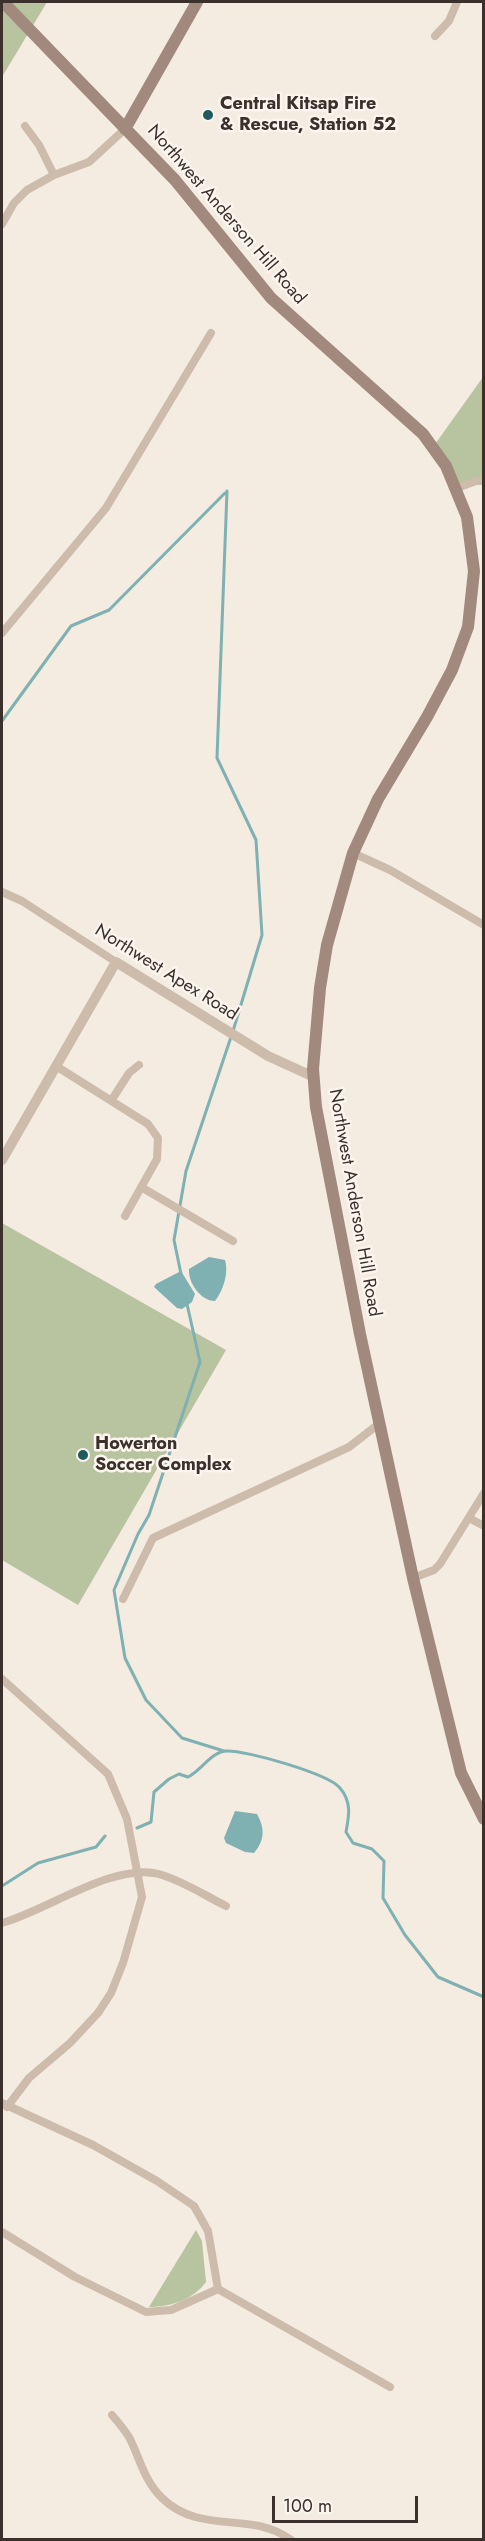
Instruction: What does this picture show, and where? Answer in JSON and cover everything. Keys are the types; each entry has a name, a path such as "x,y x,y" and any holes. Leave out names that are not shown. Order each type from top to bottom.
{"main road":[{"name":"Northwest Anderson Hill Road","path":"3,2 198,205 277,304 416,426 442,459 457,488 467,517 474,560 473,593 468,627 452,670 378,799 353,853 327,945 316,1034 314,1077 316,1107 360,1334 413,1578 461,1773 483,1819"},
{"path":"126,129 197,2"}],"street":[{"path":"435,36 449,21 457,2"},
{"path":"25,126 39,146 54,175"},
{"path":"2,224 14,203 27,190 54,175 88,162 126,129"},
{"path":"2,633 106,508 211,333"},
{"path":"457,488 476,481 483,482"},
{"path":"353,853 390,870 483,926"},
{"name":"Northwest Apex Road","path":"2,892 22,901 268,1056 314,1077"},
{"path":"2,1160 116,962"},
{"path":"56,1065 148,1124 158,1138 157,1159 125,1216"},
{"path":"111,1101 129,1073 139,1065"},
{"path":"141,1187 233,1241"},
{"path":"123,1599 153,1538 349,1447 380,1424"},
{"path":"413,1578 427,1573 440,1564 483,1493"},
{"path":"469,1518 483,1526"},
{"path":"2,1679 108,1774 127,1820 142,1897 126,1954 111,1993 98,2013 70,2043 29,2078 4,2105 93,2145 157,2181 194,2206 208,2231 218,2289"},
{"path":"2,1923 104,1881 137,1871 158,1874 184,1884 226,1906"},
{"path":"2,2232 75,2277 146,2312 171,2310 218,2289"},
{"path":"218,2289 390,2387"},
{"path":"112,2415 129,2438 150,2485 177,2510 212,2522 236,2522 271,2528 291,2540"}],"green space":[{"path":"2,2 47,2 2,77"},
{"path":"483,377 483,481 457,488 433,447"},
{"name":"Howerton Soccer Complex","path":"2,1223 226,1350 78,1605 2,1560"},
{"path":"196,2230 202,2241 206,2282 195,2293 181,2301 149,2307"}],"water":[{"path":"209,1257 225,1260 226,1265 224,1282 215,1301 200,1295 189,1274 189,1269"},
{"path":"181,1271 195,1294 192,1302 182,1309 177,1308 154,1287"},
{"path":"235,1811 257,1814 260,1819 262,1839 254,1853 245,1852 226,1843 224,1838"}],"waterway":[{"path":"227,491 217,758 256,840 262,935 233,1031"},
{"path":"2,721 71,626 109,610 225,493"},
{"path":"181,1274 174,1240 186,1171 231,1037"},
{"path":"187,1304 200,1362 149,1515 138,1534 114,1590 125,1658 146,1700 182,1738 224,1751"},
{"path":"137,1828 151,1822 154,1792 179,1774 188,1777 221,1752 251,1754 304,1770 333,1782 344,1793 348,1804 346,1832 353,1843 372,1849 384,1861 383,1898 405,1935 438,1977 484,1997"},
{"path":"2,1886 38,1863 96,1847 105,1836"}],"place":[{"name":"Central Kitsap Fire & Rescue, Station 52","path":"208,115"},
{"name":"Howerton Soccer Complex","path":"83,1455"}]}
